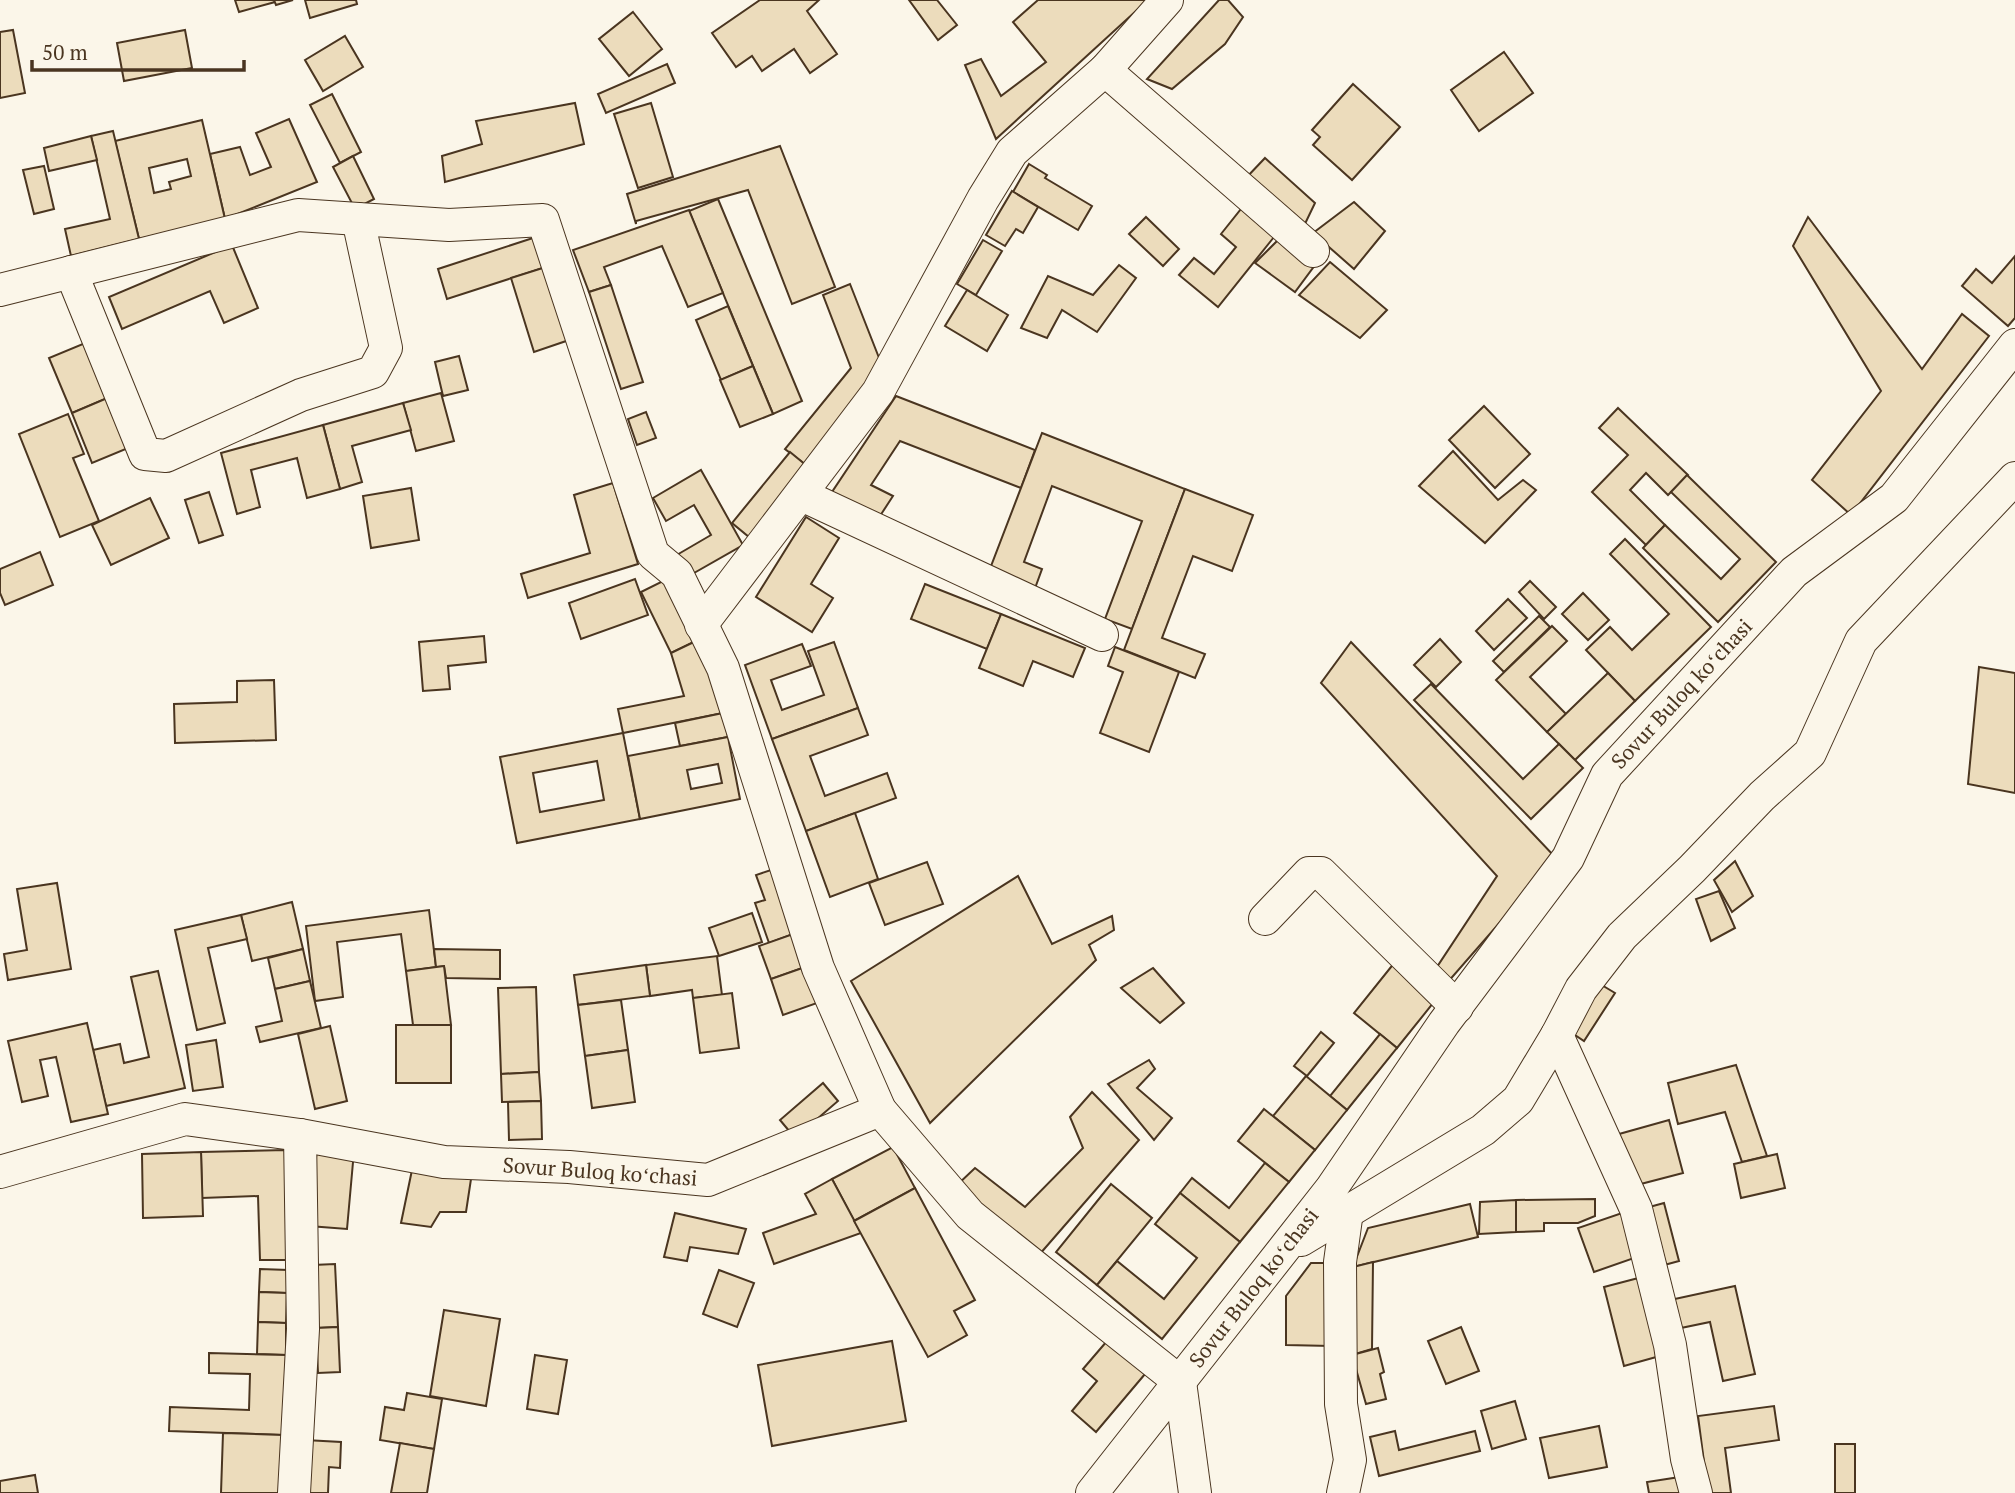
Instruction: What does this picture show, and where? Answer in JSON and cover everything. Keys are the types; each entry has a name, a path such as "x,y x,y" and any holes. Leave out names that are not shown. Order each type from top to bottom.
{"street":[{"path":"701,625 878,392 982,199 1012,152 1105,70 1167,0"},
{"path":"1105,70 1313,251"},
{"path":"0,290 298,215 449,225 543,220 653,554 677,574 723,668 818,968 880,1111"},
{"path":"71,272 145,454 166,456 301,395 373,372 386,348 358,219"},
{"name":"Sovur Buloq koʻchasi","path":"0,1172 185,1119 300,1135 444,1162 569,1167 708,1180 880,1111 970,1215 1180,1382 1331,1189 1457,1007 1569,858 1607,775 1794,572 1894,498 2015,345"},
{"path":"1284,1250 1483,1130 1518,1100 1581,989 1622,936 1692,869 1762,796 1810,754 1861,641 2015,478"},
{"path":"802,495 1102,635"},
{"path":"1265,919 1309,873 1321,873 1457,1007"},
{"path":"1557,1035 1636,1209 1670,1345 1687,1459 1696,1493"},
{"path":"294,1493 303,1329 300,1135"},
{"path":"1343,1493 1350,1460 1341,1404 1340,1262 1347,1211"},
{"path":"1092,1493 1180,1382"},
{"path":"1180,1382 1195,1493"}],"building":[{"path":"235,0 274,0 275,2 239,12"},
{"path":"274,0 293,0 276,5"},
{"path":"305,0 356,0 357,4 310,18"},
{"path":"760,0 819,0 807,11 837,54 810,73 794,49 762,71 752,56 736,67 712,33"},
{"path":"909,0 937,0 957,25 938,40"},
{"path":"1038,0 1148,0 996,139 965,65 981,59 1001,96 1046,62 1013,22"},
{"path":"1219,0 1228,0 1243,17 1225,44 1172,89 1147,79"},
{"path":"633,12 662,49 629,76 599,39"},
{"path":"13,30 25,93 0,98 0,32"},
{"path":"185,30 192,68 124,81 117,43"},
{"path":"345,36 363,67 323,91 305,60"},
{"path":"1504,52 1533,93 1479,131 1451,90"},
{"path":"667,64 675,83 606,113 598,94"},
{"path":"1353,84 1400,127 1352,180 1313,145 1320,137 1312,130"},
{"path":"332,94 361,152 340,163 310,105"},
{"path":"575,103 584,144 445,182 442,156 482,144 476,121"},
{"path":"651,103 673,177 638,188 614,114"},
{"path":"289,119 317,182 225,219 210,154 240,147 250,175 271,167 256,133"},
{"path":"202,120 225,219 139,239 115,141","holes":["187,159 191,176 169,182 171,189 154,193 149,168"]},
{"path":"113,131 139,239 71,256 65,229 110,219 91,136"},
{"path":"91,136 97,160 49,171 44,148"},
{"path":"780,146 835,287 792,304 748,190 636,221 636,224 627,194"},
{"path":"353,156 374,199 355,209 333,167"},
{"path":"1265,158 1315,203 1302,230 1245,179"},
{"path":"1029,164 1047,175 1045,178 1092,206 1078,230 1013,192"},
{"path":"44,166 54,209 34,214 23,170"},
{"path":"1012,191 1038,207 1023,233 1016,229 1005,246 986,235"},
{"path":"718,199 802,401 773,414 689,211"},
{"path":"1354,202 1385,231 1354,269 1313,233"},
{"path":"1245,204 1278,232 1218,307 1179,275 1194,258 1214,274 1236,247 1221,234"},
{"path":"689,210 723,293 688,307 662,246 604,267 611,285 589,292 573,250"},
{"path":"1146,217 1179,249 1163,266 1129,234"},
{"path":"1808,217 1922,369 1962,314 1989,336 1851,515 1812,480 1881,391 1793,246"},
{"path":"539,236 549,266 447,299 438,269"},
{"path":"1280,238 1318,261 1295,292 1255,263"},
{"path":"983,240 1002,251 976,295 957,284"},
{"path":"232,245 258,308 224,323 210,291 122,329 109,297"},
{"path":"2015,256 2015,318 2008,326 1962,286 1976,269 1992,283"},
{"path":"1330,262 1387,310 1360,338 1299,295"},
{"path":"1119,265 1136,278 1097,332 1062,310 1047,338 1021,328 1048,276 1093,295"},
{"path":"549,266 572,339 534,352 511,278"},
{"path":"850,284 883,368 807,466 785,449 851,368 823,295"},
{"path":"611,285 643,382 621,389 589,292"},
{"path":"967,290 1008,315 987,351 945,326"},
{"path":"728,306 753,366 721,380 696,320"},
{"path":"90,341 112,396 72,413 49,358"},
{"path":"459,356 468,390 443,396 435,362"},
{"path":"753,366 773,414 740,427 720,380"},
{"path":"441,393 454,441 416,451 403,403"},
{"path":"112,396 133,446 92,463 72,413"},
{"path":"896,396 1035,450 1021,488 900,441 871,485 893,496 878,519 832,492"},
{"path":"403,403 411,430 352,446 362,482 340,489 323,425"},
{"path":"1484,406 1530,454 1495,488 1449,440"},
{"path":"1618,408 1688,475 1668,495 1646,473 1630,490 1665,525 1646,545 1592,492 1628,455 1599,428"},
{"path":"646,412 656,438 637,445 628,419"},
{"path":"68,414 84,454 73,458 99,521 60,537 19,434"},
{"path":"323,425 340,489 307,498 297,458 251,470 260,507 237,514 221,453"},
{"path":"1042,433 1185,489 1132,629 1105,619 1142,521 1052,486 1024,562 1042,569 1034,591 988,574"},
{"path":"1453,451 1498,500 1523,480 1536,490 1485,543 1419,486"},
{"path":"790,452 807,466 749,537 732,523"},
{"path":"701,470 743,545 687,577 675,556 711,535 694,505 666,521 653,498"},
{"path":"1687,475 1776,562 1718,622 1643,548 1665,525 1721,579 1740,559 1671,492"},
{"path":"613,483 638,564 528,598 521,574 590,553 574,495"},
{"path":"411,488 419,540 371,548 363,496"},
{"path":"1185,489 1253,515 1232,571 1193,556 1162,638 1205,654 1195,678 1124,650"},
{"path":"209,492 223,535 199,543 185,500"},
{"path":"150,498 169,538 111,565 92,525"},
{"path":"806,517 839,538 811,584 833,598 812,632 756,597"},
{"path":"1625,539 1711,627 1635,701 1586,650 1610,627 1632,650 1669,614 1610,554"},
{"path":"40,552 53,585 5,605 0,593 0,569"},
{"path":"669,578 698,640 671,653 641,592"},
{"path":"635,579 648,615 581,639 569,603"},
{"path":"1530,581 1556,607 1544,619 1519,592"},
{"path":"925,584 1001,614 987,649 911,619"},
{"path":"1583,593 1609,620 1588,640 1562,614"},
{"path":"1508,599 1527,618 1494,650 1476,631"},
{"path":"1001,614 1085,648 1073,677 1033,661 1023,686 979,668"},
{"path":"1539,616 1550,627 1504,672 1493,661"},
{"path":"1552,626 1567,641 1530,677 1566,714 1547,732 1496,680"},
{"path":"484,636 486,662 448,666 450,689 423,691 419,642"},
{"path":"1440,639 1461,662 1436,687 1414,665"},
{"path":"698,640 723,713 623,733 618,709 684,696 671,653"},
{"path":"834,642 858,708 772,739 745,665 802,644 811,666 771,680 782,710 824,695 808,651"},
{"path":"1351,642 1556,858 1447,983 1435,970 1497,876 1321,683"},
{"path":"1115,647 1179,672 1149,752 1100,733 1123,672 1108,666"},
{"path":"1979,667 2015,673 2015,793 1968,784"},
{"path":"1608,673 1635,701 1575,760 1547,732"},
{"path":"274,680 276,740 175,743 174,704 237,702 237,681"},
{"path":"1431,684 1523,779 1559,744 1583,768 1531,819 1414,700"},
{"path":"858,708 868,735 810,756 825,796 887,773 896,798 806,831 772,739"},
{"path":"723,713 728,737 680,746 675,723"},
{"path":"623,733 640,819 517,843 500,757","holes":["597,761 604,800 540,812 533,773"]},
{"path":"728,737 740,799 640,819 628,756","holes":["718,764 722,783 691,789 687,770"]},
{"path":"855,813 878,879 830,897 806,831"},
{"path":"1735,861 1753,896 1732,912 1714,880"},
{"path":"927,862 943,904 885,925 869,883"},
{"path":"774,869 796,933 769,943 755,903 765,900 756,875"},
{"path":"1018,876 1052,944 1112,916 1114,930 1089,945 1096,960 930,1123 851,981"},
{"path":"57,883 71,969 8,980 4,954 27,950 17,889"},
{"path":"1719,891 1735,928 1711,941 1696,899"},
{"path":"292,902 303,949 252,961 241,915"},
{"path":"429,910 436,967 406,971 401,934 337,942 343,997 315,1001 306,926"},
{"path":"752,913 762,942 719,956 709,928"},
{"path":"241,915 247,939 208,948 225,1023 197,1030 175,930"},
{"path":"796,933 808,966 771,979 759,946"},
{"path":"303,949 310,981 275,989 268,958"},
{"path":"434,949 500,950 500,979 446,978 444,966 436,967"},
{"path":"717,956 722,995 693,998 692,990 650,996 646,965"},
{"path":"1395,962 1438,997 1397,1048 1354,1013"},
{"path":"646,965 650,996 578,1005 574,975"},
{"path":"444,966 451,1025 413,1025 406,971"},
{"path":"808,966 820,1002 783,1015 771,979"},
{"path":"1153,968 1184,1003 1160,1023 1121,988"},
{"path":"158,971 185,1088 106,1106 93,1050 120,1044 124,1063 149,1057 131,977"},
{"path":"310,981 321,1028 260,1042 256,1027 282,1021 275,989"},
{"path":"1600,984 1615,993 1584,1041 1569,1031"},
{"path":"536,987 539,1072 501,1074 498,988"},
{"path":"732,993 739,1048 700,1053 693,998"},
{"path":"621,1000 628,1050 585,1056 578,1005"},
{"path":"87,1023 108,1114 71,1122 56,1057 40,1060 48,1096 22,1102 8,1041"},
{"path":"396,1025 451,1025 451,1083 396,1083"},
{"path":"330,1026 347,1101 315,1109 298,1034"},
{"path":"1321,1032 1334,1043 1307,1076 1294,1066"},
{"path":"1380,1034 1397,1048 1347,1110 1330,1096"},
{"path":"216,1040 223,1087 193,1091 186,1045"},
{"path":"628,1050 635,1102 592,1108 585,1056"},
{"path":"1149,1060 1155,1069 1137,1088 1172,1118 1154,1140 1108,1084"},
{"path":"1736,1065 1767,1156 1742,1162 1725,1112 1678,1124 1668,1083"},
{"path":"539,1072 541,1101 502,1102 501,1074"},
{"path":"1306,1076 1347,1110 1315,1150 1273,1116"},
{"path":"823,1083 838,1101 795,1138 780,1120"},
{"path":"1092,1092 1139,1140 1039,1255 955,1187 975,1168 1025,1207 1083,1148 1070,1117"},
{"path":"541,1101 542,1139 509,1140 508,1102"},
{"path":"1264,1109 1315,1150 1289,1182 1238,1141"},
{"path":"1669,1120 1683,1173 1633,1186 1612,1136"},
{"path":"893,1147 915,1188 854,1221 832,1179"},
{"path":"317,1148 354,1151 347,1229 309,1226"},
{"path":"286,1150 289,1260 260,1260 258,1196 202,1198 201,1152"},
{"path":"201,1152 203,1216 143,1218 142,1154"},
{"path":"1777,1154 1785,1188 1741,1198 1734,1164"},
{"path":"1265,1163 1289,1182 1240,1242 1180,1193 1192,1178 1229,1208"},
{"path":"412,1170 471,1179 466,1212 440,1212 431,1227 401,1223"},
{"path":"832,1179 861,1233 774,1264 763,1233 816,1214 805,1194"},
{"path":"1111,1184 1152,1218 1097,1285 1056,1252"},
{"path":"915,1188 975,1300 954,1311 967,1335 928,1357 854,1221"},
{"path":"1180,1193 1240,1242 1162,1339 1097,1285 1117,1261 1164,1299 1197,1258 1155,1224"},
{"path":"1595,1199 1595,1216 1578,1223 1544,1223 1544,1231 1516,1232 1516,1200"},
{"path":"1516,1200 1516,1232 1479,1234 1480,1202"},
{"path":"1664,1203 1679,1261 1657,1267 1642,1209"},
{"path":"1470,1204 1478,1237 1353,1267 1368,1228"},
{"path":"1625,1212 1640,1256 1594,1272 1578,1228"},
{"path":"675,1213 746,1229 738,1254 690,1247 687,1261 664,1257"},
{"path":"1373,1262 1372,1349 1352,1355 1353,1267"},
{"path":"1311,1263 1332,1263 1331,1346 1286,1345 1286,1296"},
{"path":"335,1264 338,1327 316,1328 313,1265"},
{"path":"260,1269 288,1270 287,1293 259,1292"},
{"path":"719,1270 754,1283 737,1327 703,1314"},
{"path":"1646,1276 1667,1354 1624,1366 1604,1287"},
{"path":"1735,1286 1755,1374 1723,1381 1710,1322 1676,1329 1670,1300"},
{"path":"259,1292 287,1293 286,1323 258,1322"},
{"path":"444,1310 500,1319 486,1406 430,1396"},
{"path":"258,1322 286,1323 286,1355 257,1354"},
{"path":"338,1327 340,1372 318,1373 316,1328"},
{"path":"1461,1327 1479,1371 1446,1384 1428,1341"},
{"path":"892,1341 906,1421 772,1446 758,1365"},
{"path":"1107,1341 1145,1374 1096,1432 1072,1411 1097,1381 1083,1369"},
{"path":"1378,1348 1384,1372 1380,1374 1386,1399 1366,1404 1352,1355"},
{"path":"209,1353 286,1355 283,1435 169,1431 170,1407 249,1410 250,1374 209,1373"},
{"path":"535,1355 567,1360 558,1414 527,1409"},
{"path":"407,1393 442,1399 434,1449 380,1440 385,1407 404,1410"},
{"path":"1515,1401 1526,1439 1492,1449 1481,1411"},
{"path":"1774,1406 1779,1440 1725,1448 1731,1493 1708,1493 1698,1416"},
{"path":"1599,1426 1607,1467 1549,1478 1540,1438"},
{"path":"1395,1431 1399,1450 1475,1431 1480,1451 1379,1476 1370,1437"},
{"path":"223,1433 283,1435 281,1493 221,1493"},
{"path":"305,1440 341,1442 340,1468 329,1467 328,1493 303,1493"},
{"path":"400,1443 434,1449 427,1493 391,1493"},
{"path":"1835,1444 1855,1444 1855,1493 1835,1493"},
{"path":"35,1475 38,1493 0,1493 0,1481"},
{"path":"1680,1477 1682,1493 1649,1493 1647,1482"}]}
